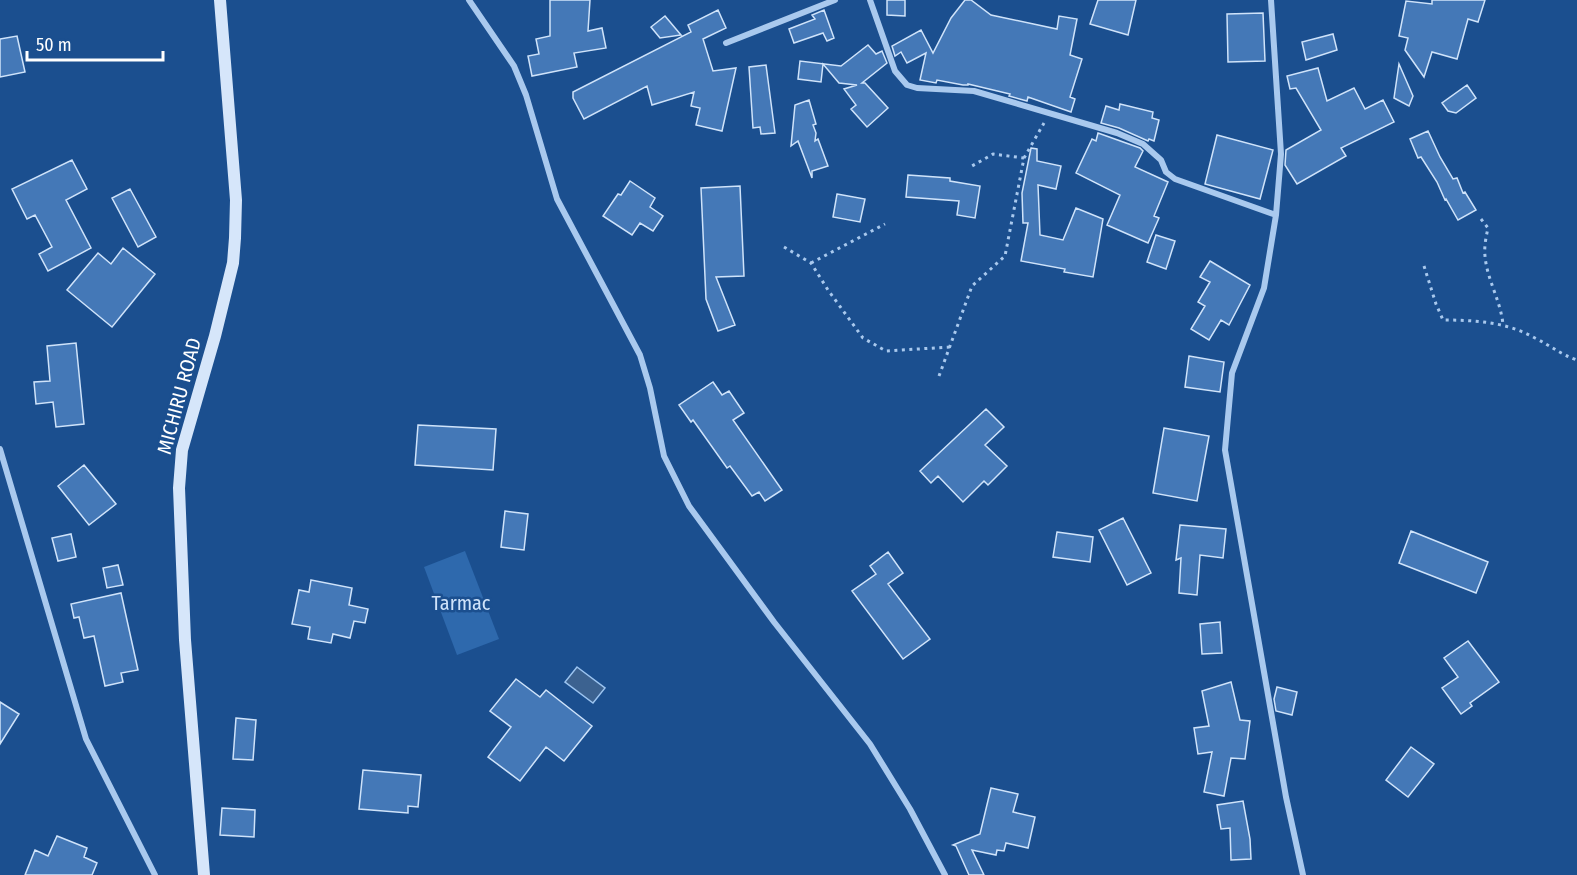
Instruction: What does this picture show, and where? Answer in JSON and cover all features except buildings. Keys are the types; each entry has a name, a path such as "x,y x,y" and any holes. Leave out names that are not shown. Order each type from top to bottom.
{"street":[{"name":"MICHIRU ROAD","path":"204,875 186,650 179,488 182,450 215,336 233,263 236,238 236,200 220,0"},
{"path":"469,0 513,66 526,95 557,199 640,355 650,388 664,456 689,506 774,622 870,744 910,809 945,875"},
{"path":"726,43 835,0"},
{"path":"870,0 895,71 907,85 917,88 974,92 1117,133 1143,144 1161,160 1166,172 1175,179 1276,215"},
{"path":"1271,0 1281,154 1276,215 1264,288 1232,373 1226,450 1286,797 1303,875"},
{"path":"0,449 86,740 155,875"}],"path":[{"path":"939,376 972,286 1005,256 1024,158 1050,113"},
{"path":"972,166 993,154 1024,158"},
{"path":"1481,219 1488,228 1485,254 1487,268 1502,312 1503,325"},
{"path":"811,263 885,224"},
{"path":"784,247 811,263 863,338 886,351 950,346"},
{"path":"1424,266 1443,320 1503,325 1535,337 1559,354 1577,360"}],"green space":[{"name":"Tarmac","path":"465,551 499,639 457,655 424,567"}],"shaded area":[{"path":"577,667 605,688 593,703 565,682"}]}
